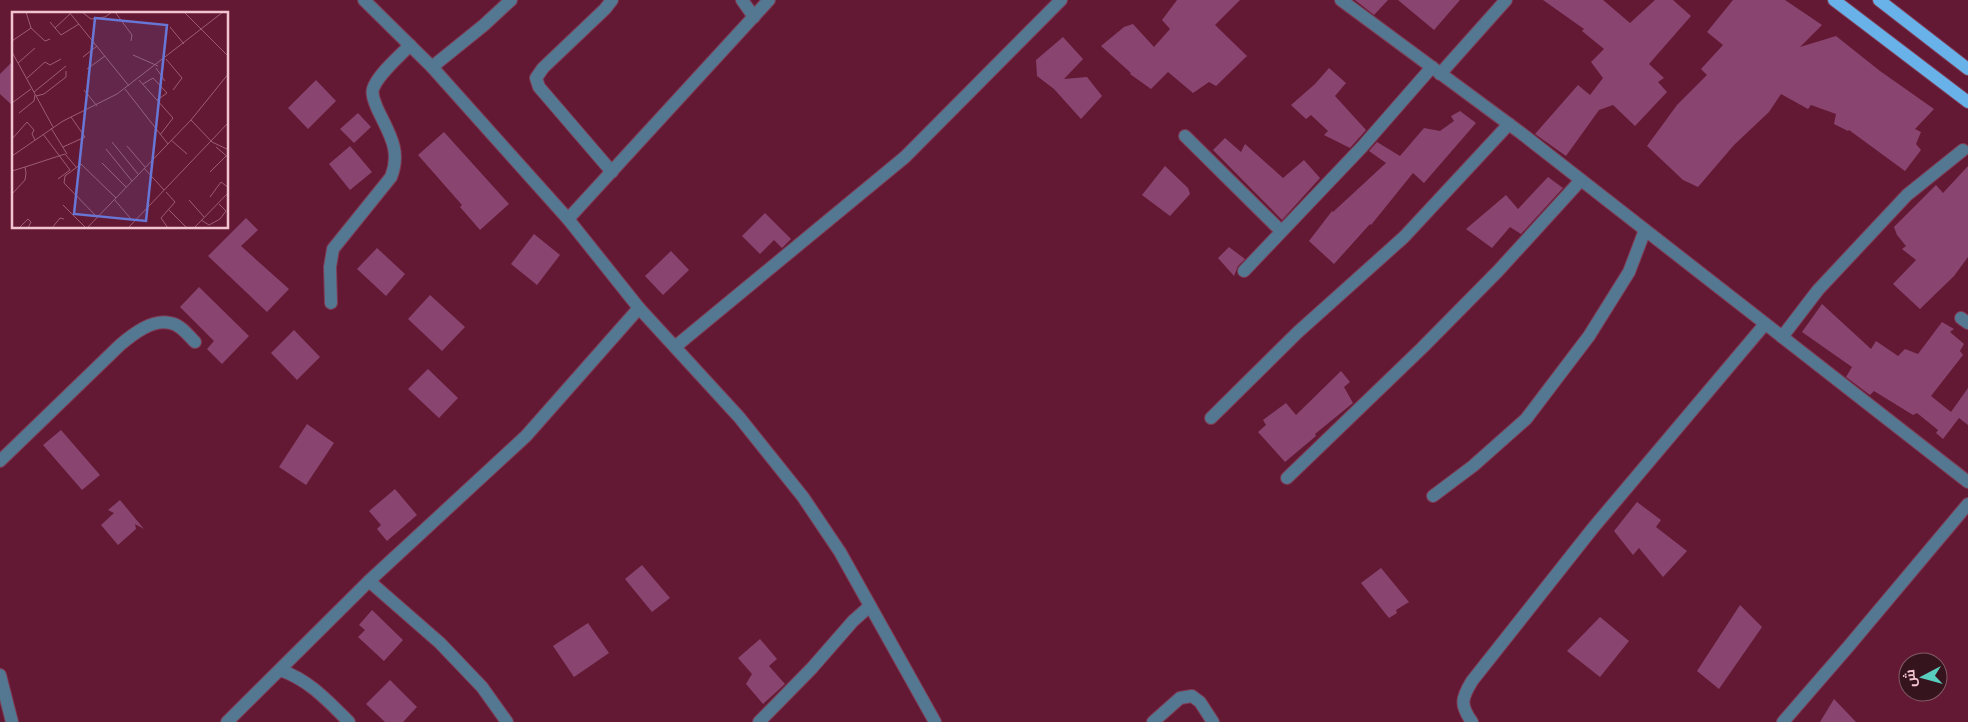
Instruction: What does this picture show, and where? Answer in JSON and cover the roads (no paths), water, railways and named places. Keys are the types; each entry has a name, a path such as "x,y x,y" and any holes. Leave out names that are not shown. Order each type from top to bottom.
{"main road":[{"path":"1834,0 1968,102"},
{"path":"1879,0 1968,69"}],"street":[{"path":"364,0 432,67 568,219 640,308 739,417 803,497 840,552 934,722"},
{"path":"432,67 484,25 511,0"},
{"path":"612,0 543,68 536,78 539,87 612,172"},
{"path":"742,0 754,17"},
{"path":"568,219 769,0"},
{"path":"676,346 905,157 1061,0"},
{"path":"1341,0 1509,124 1968,482"},
{"path":"1244,271 1506,0"},
{"path":"331,303 330,267 333,249 391,177 396,166 397,155 372,96 373,89 387,69 410,45"},
{"path":"1211,418 1298,332 1404,237 1509,124"},
{"path":"1185,136 1281,231"},
{"path":"1782,337 1818,290 1908,195 1963,150"},
{"path":"1287,478 1422,348 1498,271 1581,180"},
{"path":"1433,496 1474,466 1526,419 1589,336 1629,272 1645,230"},
{"path":"227,722 369,581 526,436 640,308"},
{"path":"0,460 136,332 155,324 170,322 178,326 196,342"},
{"path":"1472,722 1465,712 1462,701 1472,681 1593,528 1765,324"},
{"path":"1783,722 1968,504"},
{"path":"369,581 440,643 482,688 507,722"},
{"path":"759,722 812,668 853,621 870,606"},
{"path":"280,670 297,676 320,694 349,722"},
{"path":"0,675 12,722"},
{"path":"1153,722 1180,698 1192,696 1200,702 1213,722"}]}
